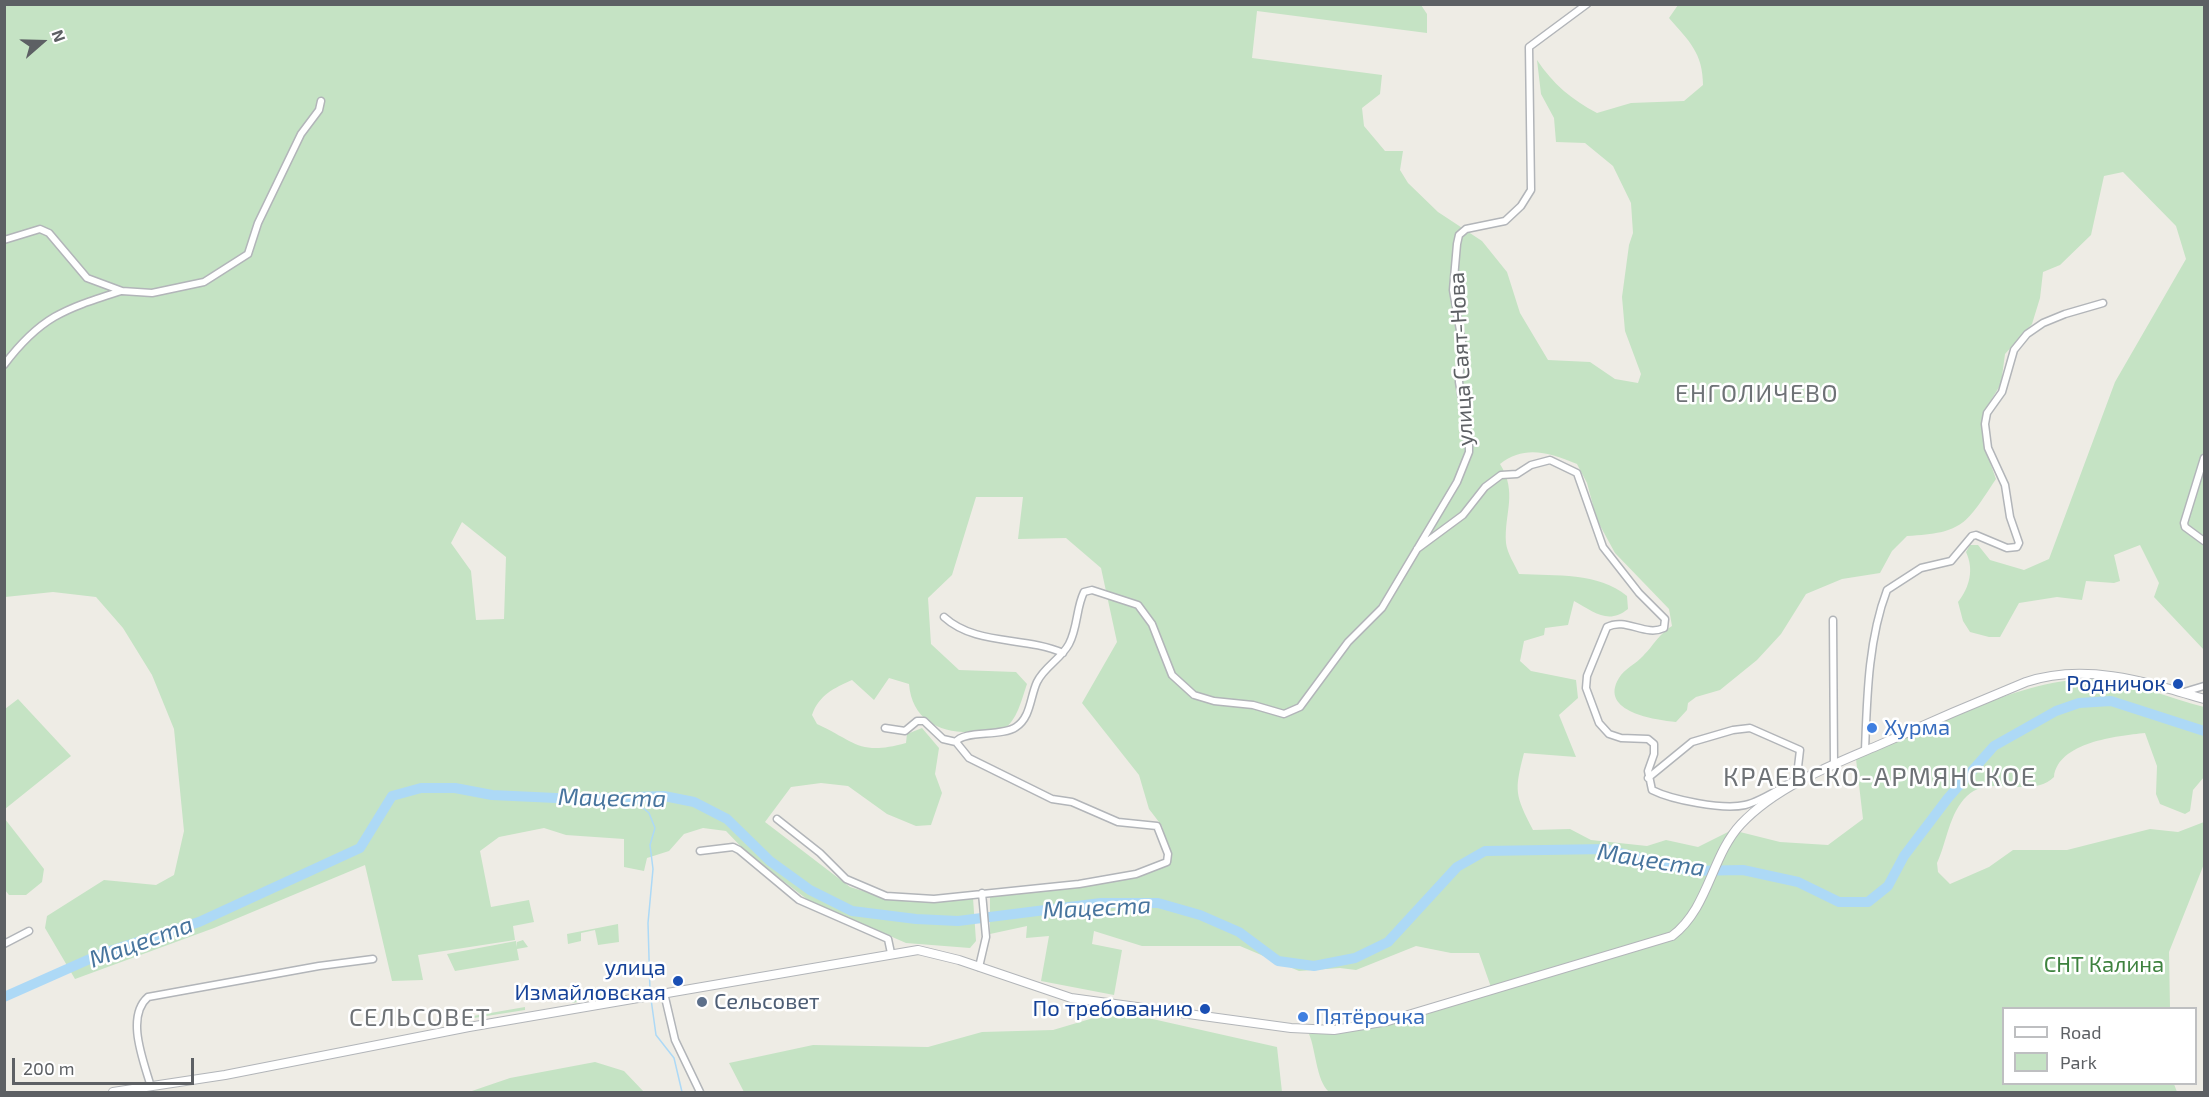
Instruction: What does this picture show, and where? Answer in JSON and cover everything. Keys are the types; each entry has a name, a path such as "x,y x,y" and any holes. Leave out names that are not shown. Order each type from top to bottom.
{"street":[{"name":"улица Саят-Нова","path":"956,742 964,736 987,735 1016,728 1027,716 1030,697 1038,679 1063,653 1075,630 1078,603 1084,592 1097,590 1138,605 1152,624 1172,675 1194,695 1214,701 1253,705 1284,714 1300,707 1348,642 1382,608 1457,482 1468,452 1459,382 1462,342 1454,290 1459,235 1467,229 1505,221 1521,206 1531,190 1529,47 1587,4"},
{"path":"4,240 29,230 40,229 49,233 64,248 87,278 122,291 152,293 204,282 248,254 258,223 301,134 319,110 321,101"},
{"path":"4,365 25,338 43,322 61,311 122,291"},
{"path":"1865,751 1868,689 1878,616 1887,590 1921,568 1951,561 1972,536 1976,535 2007,548 2016,547 2019,543 2010,517 2005,485 1988,448 1985,424 1987,413 2002,392 2014,350 2027,334 2043,323 2103,303"},
{"path":"2205,458 2184,525 2205,541"},
{"path":"1417,549 1463,515 1485,487 1501,475 1517,474 1531,465 1550,460 1577,473 1603,547 1638,593 1665,619 1664,628 1658,631 1621,623 1607,627 1587,676 1586,688 1602,728 1621,738 1648,740 1654,744 1648,778 1652,790 1661,795 1728,805 1746,804 2016,686 2052,674 2092,672 2184,692 2205,699"},
{"path":"944,617 974,634 1042,644 1063,653"},
{"path":"1833,620 1834,765"},
{"path":"2184,692 2205,686"},
{"path":"777,819 820,853 846,879 886,896 934,899 1091,882 1136,874 1167,862 1168,854 1157,826 1118,822 1072,802 1052,798 969,758 956,742 943,739 924,721 917,721 905,731 885,728"},
{"path":"113,1092 151,1087 891,952 918,950 979,967 1071,998 1291,1028 1334,1030 1388,1021 1664,939 1683,926 1698,904 1729,841 1741,825 1762,806 1796,782 1800,750 1750,728 1733,730 1692,742 1648,778"},
{"path":"700,851 733,847 799,900 888,939 891,952"},
{"path":"979,967 986,937 982,893"},
{"path":"4,944 29,931"},
{"path":"151,1087 136,1023 143,1002 148,997 320,966 373,960"},
{"path":"662,993 675,1040 700,1092"}],"green space":[{"name":"СНТ Калина","path":"4,5 1421,5 1427,14 1427,33 1257,11 1252,58 1382,75 1380,94 1362,108 1364,126 1385,151 1403,151 1400,170 1408,183 1438,212 1482,241 1507,272 1520,313 1548,360 1590,362 1615,379 1638,383 1641,374 1625,331 1622,297 1629,245 1633,233 1631,203 1613,166 1585,143 1556,142 1554,118 1541,94 1537,60 1564,91 1597,113 1631,103 1684,101 1703,85 1700,64 1694,48 1669,18 1678,5 2204,5 2204,650 2154,597 2159,583 2140,545 2114,555 2120,581 2114,583 2086,581 2082,600 2057,597 2019,603 2000,637 1989,637 1970,632 1963,621 1958,602 1969,578 1970,565 1966,552 1970,545 1978,545 1990,560 2024,570 2049,559 2115,382 2186,259 2176,226 2123,172 2104,176 2091,235 2060,265 2043,272 2040,298 2032,324 2005,354 2001,384 1983,413 1984,446 1996,479 1970,516 1952,529 1926,535 1907,536 1892,551 1880,573 1842,579 1806,594 1781,634 1757,660 1720,690 1696,697 1688,703 1687,710 1676,722 1632,712 1616,699 1615,690 1621,675 1672,626 1669,609 1615,553 1597,520 1587,483 1577,464 1547,454 1528,452 1509,458 1500,464 1508,484 1509,494 1506,543 1509,555 1519,574 1590,579 1616,588 1627,596 1628,609 1614,616 1595,613 1574,601 1568,625 1545,628 1544,635 1524,641 1520,661 1531,671 1576,680 1578,698 1559,715 1576,757 1524,753 1518,793 1533,830 1570,829 1591,840 1647,846 1666,840 1698,847 1732,830 1780,842 1828,845 1863,819 1856,759 1976,707 2042,685 2072,680 2098,680 2138,687 2204,707 2204,777 2193,790 2190,811 2185,814 2160,804 2156,794 2157,766 2145,733 2120,736 2077,748 2066,756 2058,765 2054,777 2045,783 2022,787 1987,787 1967,796 1952,819 1937,863 1938,872 1950,884 1989,867 2013,850 2067,850 2150,829 2178,832 2204,822 2204,864 2169,952 2170,1007 2002,1007 2002,1085 2174,1085 2177,1092 1329,1092 1321,1080 1309,1034 1359,1028 1492,990 1479,953 1451,953 1416,946 1356,970 1340,968 1299,971 1240,946 1142,946 1094,931 1092,944 1122,950 1114,995 1041,981 1049,936 1026,938 1027,926 990,934 990,897 1123,880 1166,865 1169,852 1162,826 1149,809 1139,775 1082,703 1117,642 1101,568 1066,538 1018,539 1023,497 976,497 952,575 928,598 931,644 959,670 1016,672 1027,684 1018,709 1008,726 993,731 963,732 951,731 930,723 916,707 911,697 909,684 889,678 874,700 852,680 845,683 823,697 812,715 817,724 858,745 867,747 890,747 906,743 907,734 922,728 939,748 935,774 942,793 931,825 916,826 887,814 848,786 821,783 791,787 765,822 850,887 889,899 936,902 973,898 976,941 970,948 906,943 808,900 749,855 726,831 703,828 684,834 669,851 647,858 644,871 624,867 624,839 566,835 544,828 499,837 480,851 491,907 529,900 534,922 513,926 515,940 418,955 423,980 392,981 365,865 214,928 75,979 45,928 47,916 104,880 156,885 174,875 184,831 174,729 152,675 123,628 96,597 53,592 5,597","holes":["462,522 506,557 504,619 476,620 471,571 451,543"]},
{"path":"18,699 71,756 5,809 5,709"},
{"path":"5,819 44,869 42,882 26,895 9,895 5,890"},
{"path":"618,924 619,942 598,945 595,930 581,933 581,941 568,944 567,934"},
{"path":"523,940 528,947 517,949 519,960 455,971 447,954 516,941 517,947 517,942"},
{"path":"625,988 626,993 572,1003 571,998"},
{"path":"525,1007 525,1010 474,1018 473,1016"},
{"path":"1117,1011 1277,1047 1282,1092 744,1092 729,1063 813,1045 928,1047 982,1032 1053,1030"},
{"path":"595,1062 624,1071 644,1092 469,1092 510,1078"}],"waterway":[{"name":"Мацеста","path":"4,997 101,954 199,922 360,848 392,796 421,788 455,788 492,795 577,799 664,796 694,802 727,819 770,861 810,890 852,911 916,919 958,921 1101,903 1158,903 1200,915 1239,932 1278,961 1314,966 1355,958 1388,942 1457,867 1485,851 1605,849 1690,871 1743,870 1798,882 1839,902 1868,902 1888,886 1904,856 1948,798 1994,746 2056,711 2079,703 2111,701 2204,731"},
{"path":"612,798 636,802 649,813 655,828 650,845 653,869 648,923 650,992"},
{"path":"651,999 656,1035 674,1058 682,1092"}],"place":[{"name":"Родничок","path":"2178,684"},
{"name":"Хурма","path":"1872,728"},
{"name":"улица Измайловская","path":"678,981"},
{"name":"Сельсовет","path":"702,1002"},
{"name":"По требованию","path":"1205,1009"},
{"name":"Пятёрочка","path":"1303,1017"}],"district":[{"name":"ЕНГОЛИЧЕВО","path":"1757,394"},
{"name":"КРАЕВСКО-АРМЯНСКОЕ","path":"1880,777"},
{"name":"СЕЛЬСОВЕТ","path":"420,1018"}]}
